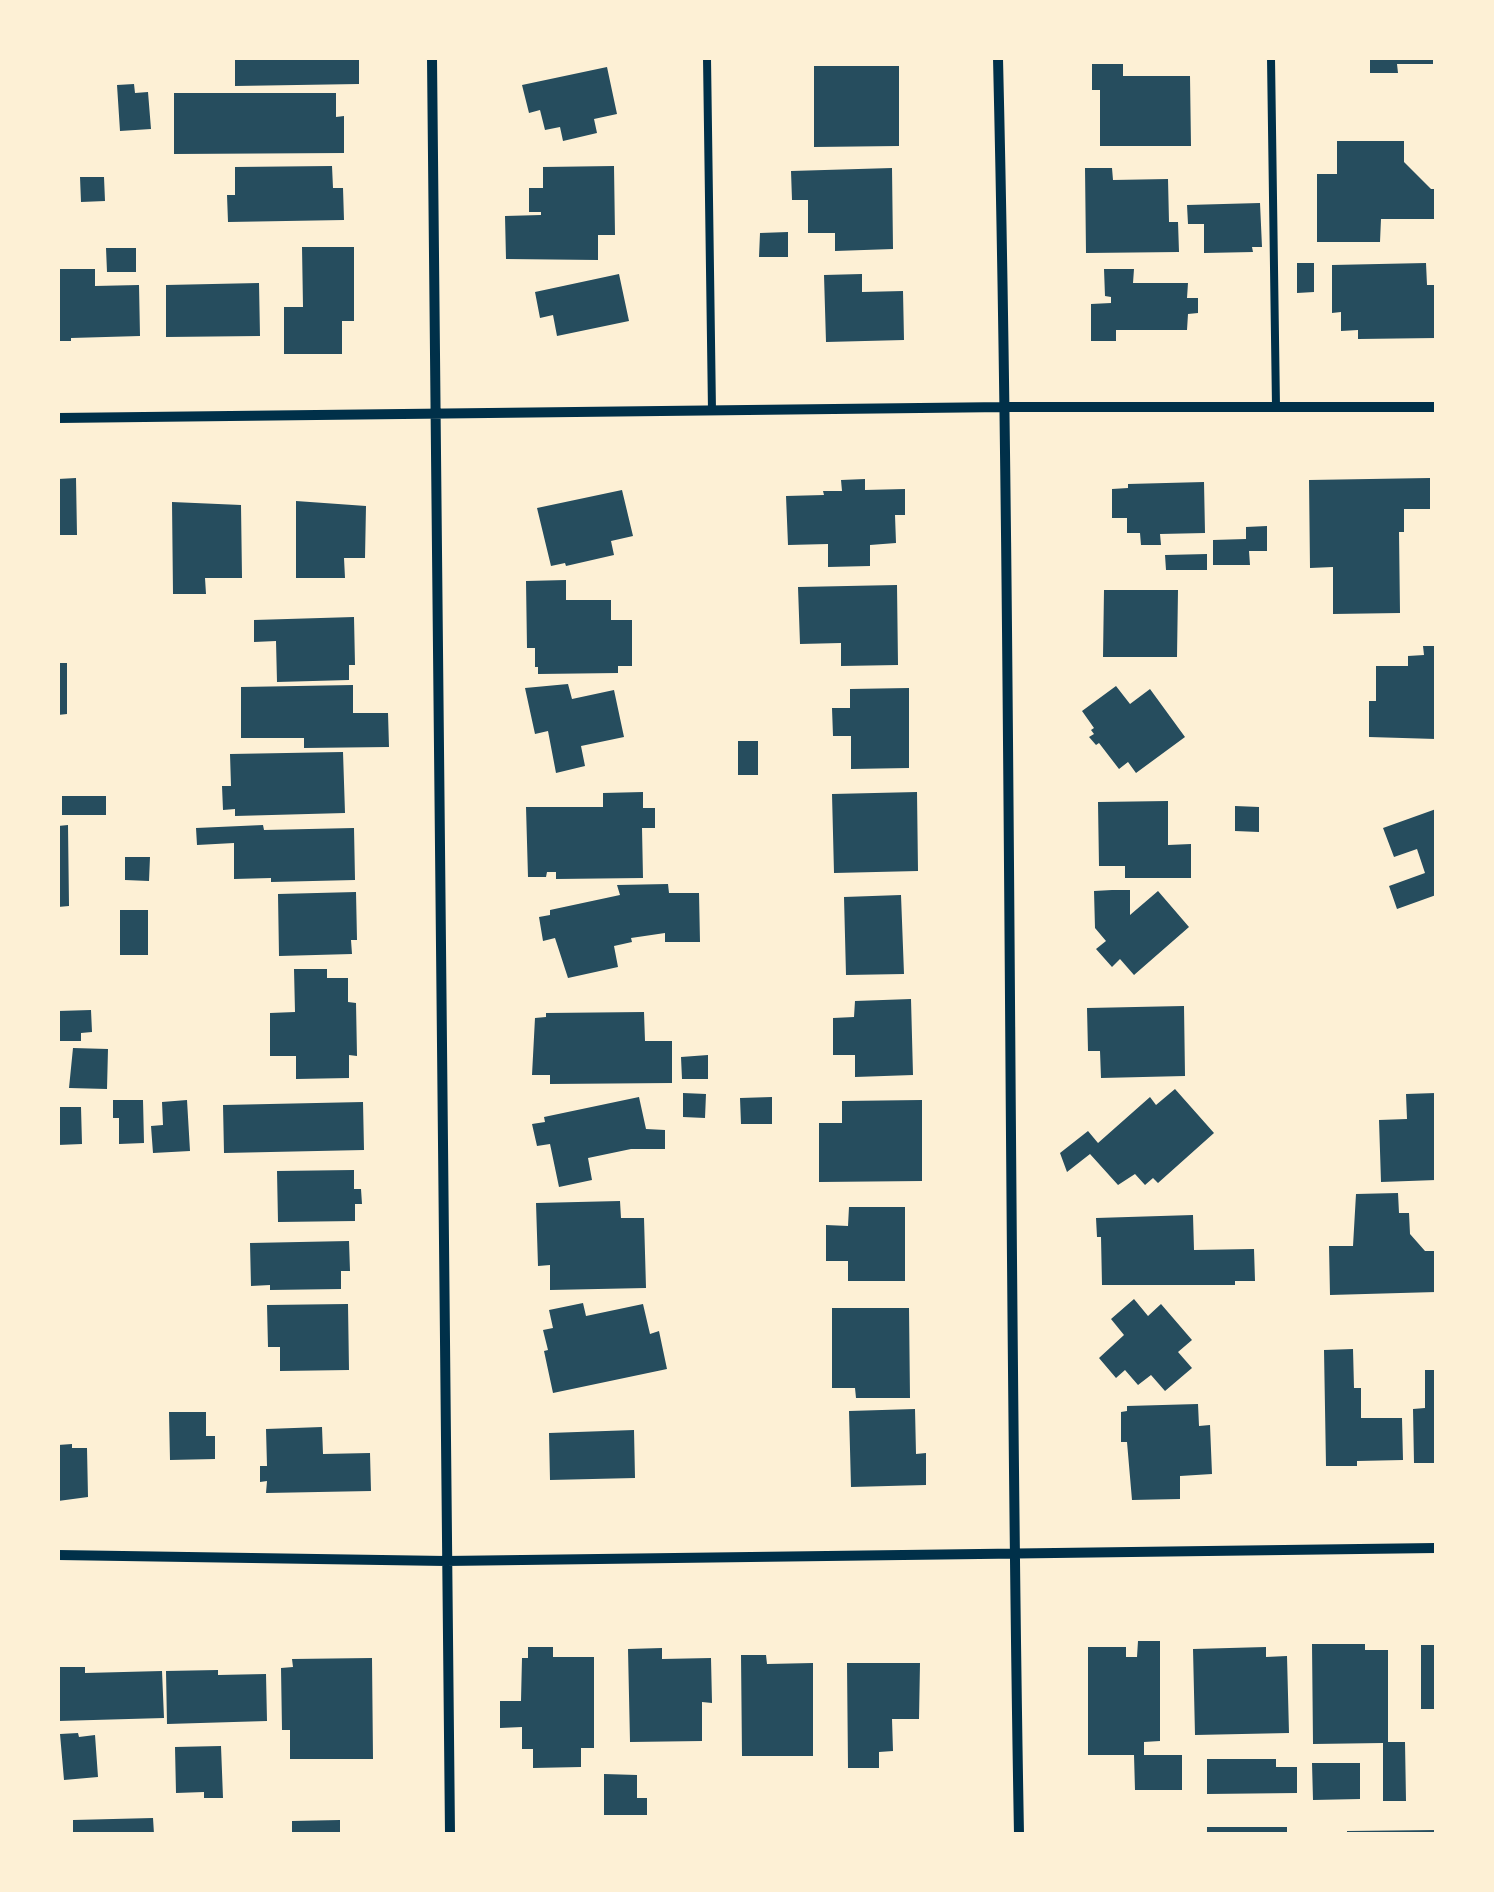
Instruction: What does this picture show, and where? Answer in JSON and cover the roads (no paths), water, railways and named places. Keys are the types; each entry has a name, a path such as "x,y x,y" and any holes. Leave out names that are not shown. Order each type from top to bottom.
{"street":[{"path":"432,58 450,1834"},
{"path":"998,58 1006,407 1019,1834"},
{"path":"58,418 1006,407 1436,407"},
{"path":"58,1555 446,1561 1436,1548"}],"lane":[{"path":"707,58 712,410"},
{"path":"1271,58 1276,407"}]}
